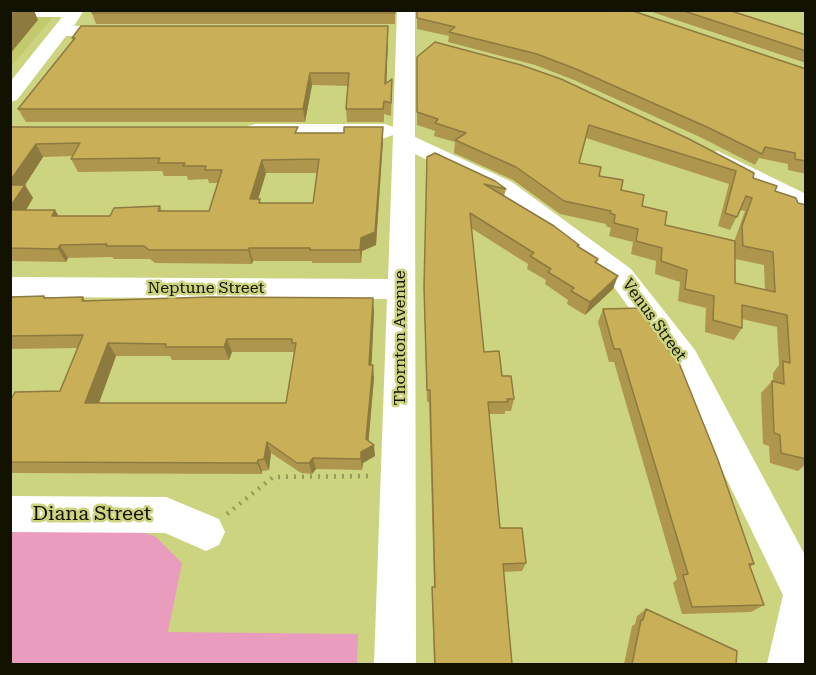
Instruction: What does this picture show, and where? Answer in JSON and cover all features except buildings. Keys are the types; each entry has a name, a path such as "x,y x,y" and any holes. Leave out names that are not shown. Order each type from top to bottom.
{"street":[{"path":"10,12 76,11"},
{"path":"10,96 76,11"},
{"path":"61,31 132,31"},
{"name":"Thornton Avenue","path":"395,664 406,31"},
{"name":"Venus Street","path":"237,131 403,135 503,187 621,276 684,359 805,592"},
{"path":"703,150 806,205"},
{"name":"Neptune Street","path":"10,287 400,289"},
{"name":"Diana Street","path":"10,514 166,515 206,531"},
{"path":"788,664 805,592"}],"path":[{"path":"206,531 273,477 338,476"}],"shaded area":[{"path":"11,11 58,11 11,67"},
{"path":"11,530 137,531 155,536 182,563 168,632 358,634 357,664 11,664"}]}
